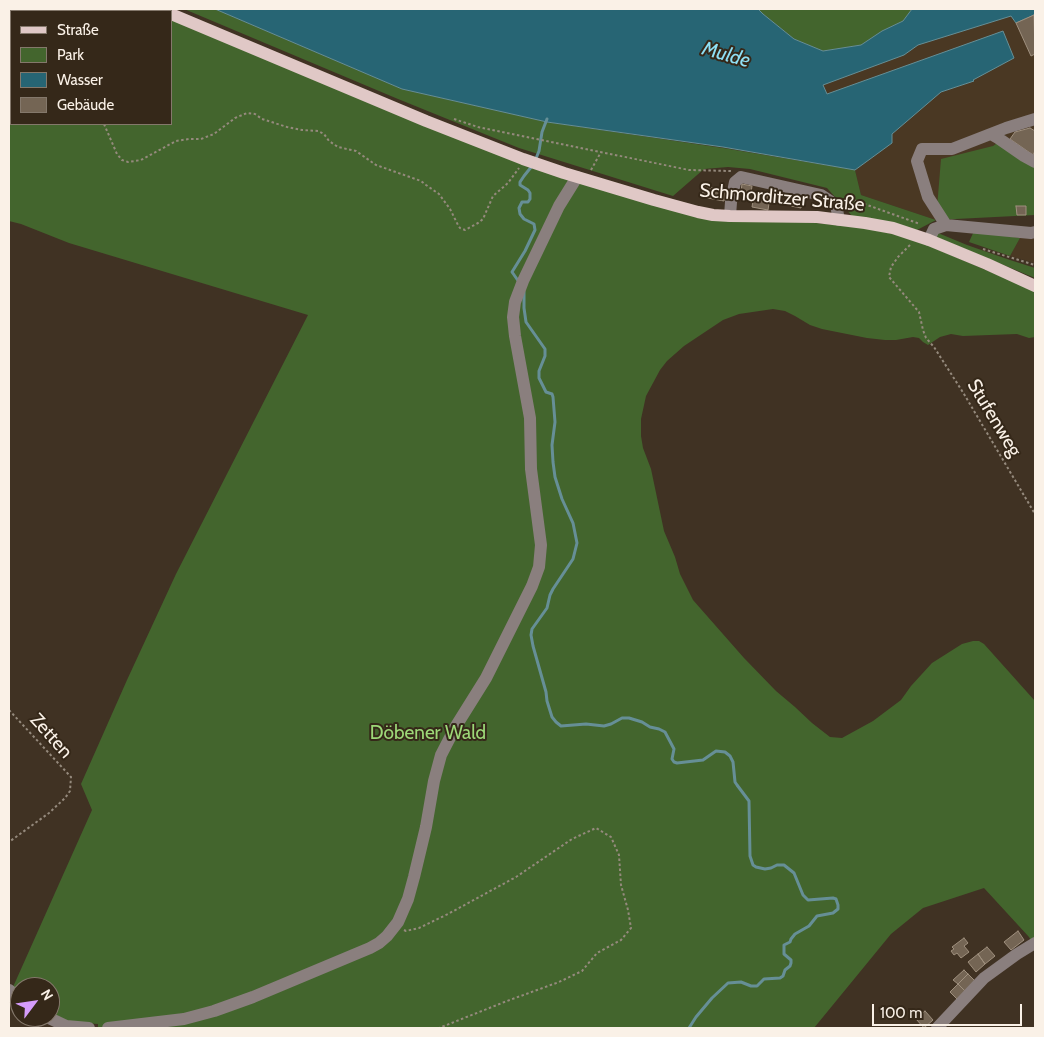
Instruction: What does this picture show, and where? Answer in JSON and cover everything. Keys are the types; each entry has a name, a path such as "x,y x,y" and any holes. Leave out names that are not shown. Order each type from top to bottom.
{"main road":[{"name":"Schmorditzer Straße","path":"172,14 523,161 698,212 730,216 817,217 876,224 893,228 924,238 1035,286"}],"street":[{"path":"946,225 928,197 917,160 922,149 952,149 1035,119"},
{"path":"991,134 1035,162"},
{"path":"730,216 735,182 741,177 821,195 836,205 839,220"},
{"path":"108,1028 184,1019 214,1011 253,997 370,948 379,943 395,926 408,899 422,848 434,781 441,755 456,726 486,678 532,586 539,567 542,545 531,469 530,418 513,317 515,302 522,285 559,206 582,178"},
{"path":"924,238 934,229 946,225 1035,232"},
{"path":"936,1028 984,978 1016,954 1035,943"},
{"path":"60,1023 66,1026 89,1028"}],"path":[{"path":"104,125 117,154 122,160 128,162 141,160 171,142 189,138 201,139 214,134 235,118 247,113 255,114 262,119 287,127 318,132 324,134 338,148 356,151 376,164 421,181 439,194 450,209 458,226 465,230 483,219 493,196 506,184 523,161"},
{"path":"523,136 601,152 593,167 582,178"},
{"name":"Stufenweg","path":"924,238 898,257 891,268 889,277 920,312 926,338 934,347 964,394 1035,514"},
{"path":"976,247 1035,266"},
{"name":"Zetten","path":"9,710 71,778 70,791 65,798 49,813 9,842"},
{"path":"395,926 406,931 420,928 516,877 572,839 596,828 611,837 619,855 621,885 631,928 621,940 597,953 582,971 559,982 440,1028"}],"shaded area":[{"path":"1034,15 1035,166 1000,142 993,146 936,220 861,195 855,170 891,143 892,134 941,92 973,81 1003,31 827,94 823,85 904,55 917,45 1011,16 1016,22"},
{"path":"1035,236 1035,263 1010,256 1020,238"}],"green space":[{"name":"Döbener Wald","path":"9,9 146,9 149,10 10,10 10,125 172,125 172,19 653,204 865,228 911,238 1035,291 1035,337 1029,338 1017,334 963,336 951,334 940,337 928,345 919,338 913,337 885,340 822,329 810,325 785,311 773,309 739,314 723,320 684,346 667,361 646,396 641,419 641,436 643,448 651,469 664,531 680,574 693,600 776,691 830,737 842,738 873,721 901,700 932,663 962,644 973,641 979,641 984,644 1035,701 1035,940 1032,942 984,888 923,908 891,934 814,1028 98,1028 98,1024 67,1022 60,1019 60,977 17,977 92,810 81,784 176,574 308,315 69,243 9,221"},
{"path":"184,9 215,9 402,89 547,122 855,170 861,195 936,220 917,230 852,216 827,188 750,169 728,167 704,169 673,196 519,148"},
{"path":"758,9 912,9 903,21 882,31 861,45 823,51 794,39"},
{"path":"1000,141 1035,166 1035,215 936,220 941,159 993,146"},
{"path":"974,231 1020,238 1010,256 969,242"},
{"path":"938,233 1035,268 1035,278 936,237"}],"water":[{"name":"Mulde","path":"215,9 758,9 794,39 823,51 861,45 882,31 903,21 912,9 1035,9 1035,17 1034,15 1016,23 1011,16 918,45 904,55 823,85 827,94 1003,31 1014,58 974,81 941,92 892,134 892,143 855,170 723,147 547,122 402,89"}],"building":[{"path":"1034,15 1035,54 1031,56 1016,23"},
{"path":"1030,128 1035,131 1035,151 1033,155 1010,139 1015,132"},
{"path":"742,184 752,186 751,193 741,191"},
{"path":"704,186 726,190 724,201 702,197"},
{"path":"754,194 770,197 768,210 752,207"},
{"path":"792,197 802,198 801,208 791,206"},
{"path":"1016,206 1026,206 1026,215 1017,215"},
{"path":"1018,931 1024,940 1011,950 1004,942"},
{"path":"964,938 968,943 964,946 969,952 961,958 957,953 954,955 951,951 954,949 952,947"},
{"path":"987,947 995,956 985,964 978,954"},
{"path":"978,954 985,964 976,972 968,962"},
{"path":"964,970 968,974 958,984 953,980"},
{"path":"968,974 975,981 965,991 958,984"},
{"path":"958,984 965,991 957,999 950,992"},
{"path":"925,1011 933,1020 924,1028 916,1019"}],"waterway":[{"path":"535,161 547,119"},
{"path":"519,282 512,272 535,230 534,224 524,219 520,214 519,208 522,202 528,202 530,199 530,193 520,185 520,182 532,166"},
{"path":"524,292 526,322 545,349 539,378 546,392 552,394 553,397 555,422 552,445 555,477 573,523 577,543 573,559 553,589 547,608 532,629 531,635 552,717 561,726 586,724 604,726 622,718 642,722 665,732 674,749 672,759 677,763 703,760 716,751 725,752 733,762 735,782 749,801 750,856 753,865 765,869 784,865 794,873 803,895 808,900 833,898 836,899 838,905 838,909 833,913 817,916 809,926 795,934 790,942 784,945 784,954 791,960 791,963 783,976 780,978 764,979 757,986 741,982 728,983 712,998 689,1028"}]}
